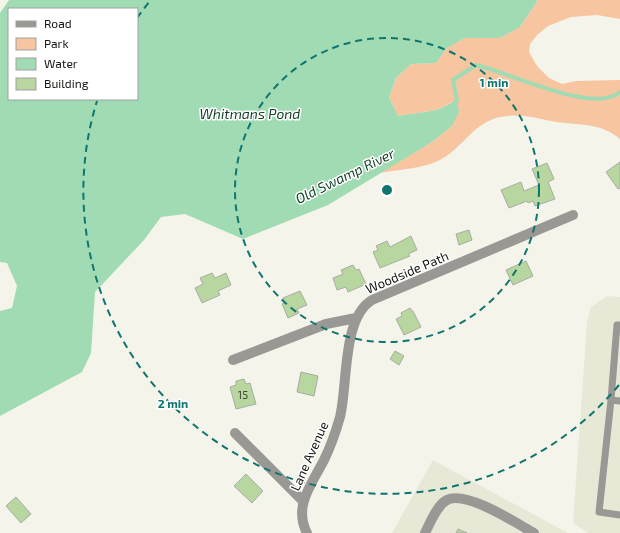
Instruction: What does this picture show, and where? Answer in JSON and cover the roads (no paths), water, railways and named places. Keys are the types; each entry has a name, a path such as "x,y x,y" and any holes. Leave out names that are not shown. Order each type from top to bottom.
{"street":[{"name":"Woodside Path","path":"356,318 363,307 372,300 573,215"},
{"path":"234,360 326,324 356,318"},
{"name":"Lane Avenue","path":"307,533 302,519 303,502 325,459 337,427 346,383 351,336 356,318"},
{"path":"235,433 303,502"},
{"path":"425,533 437,511 446,500 460,497 473,500 531,532"}],"lane":[{"path":"620,325 617,325 611,400 599,512 620,515"},
{"path":"611,400 620,401"}],"water":[{"name":"Whitmans Pond","path":"9,0 538,0 520,27 500,38 465,38 447,48 436,63 411,64 396,78 389,97 398,116 437,110 457,100 459,112 452,126 432,142 328,205 243,239 185,214 161,217 144,240 95,292 91,353 82,372 0,416 0,311 12,308 17,286 7,263 0,262 0,13"}],"waterway":[{"name":"Old Swamp River","path":"454,104 457,100 453,80 476,65 550,90 571,95 591,98 608,98 620,92"}]}
